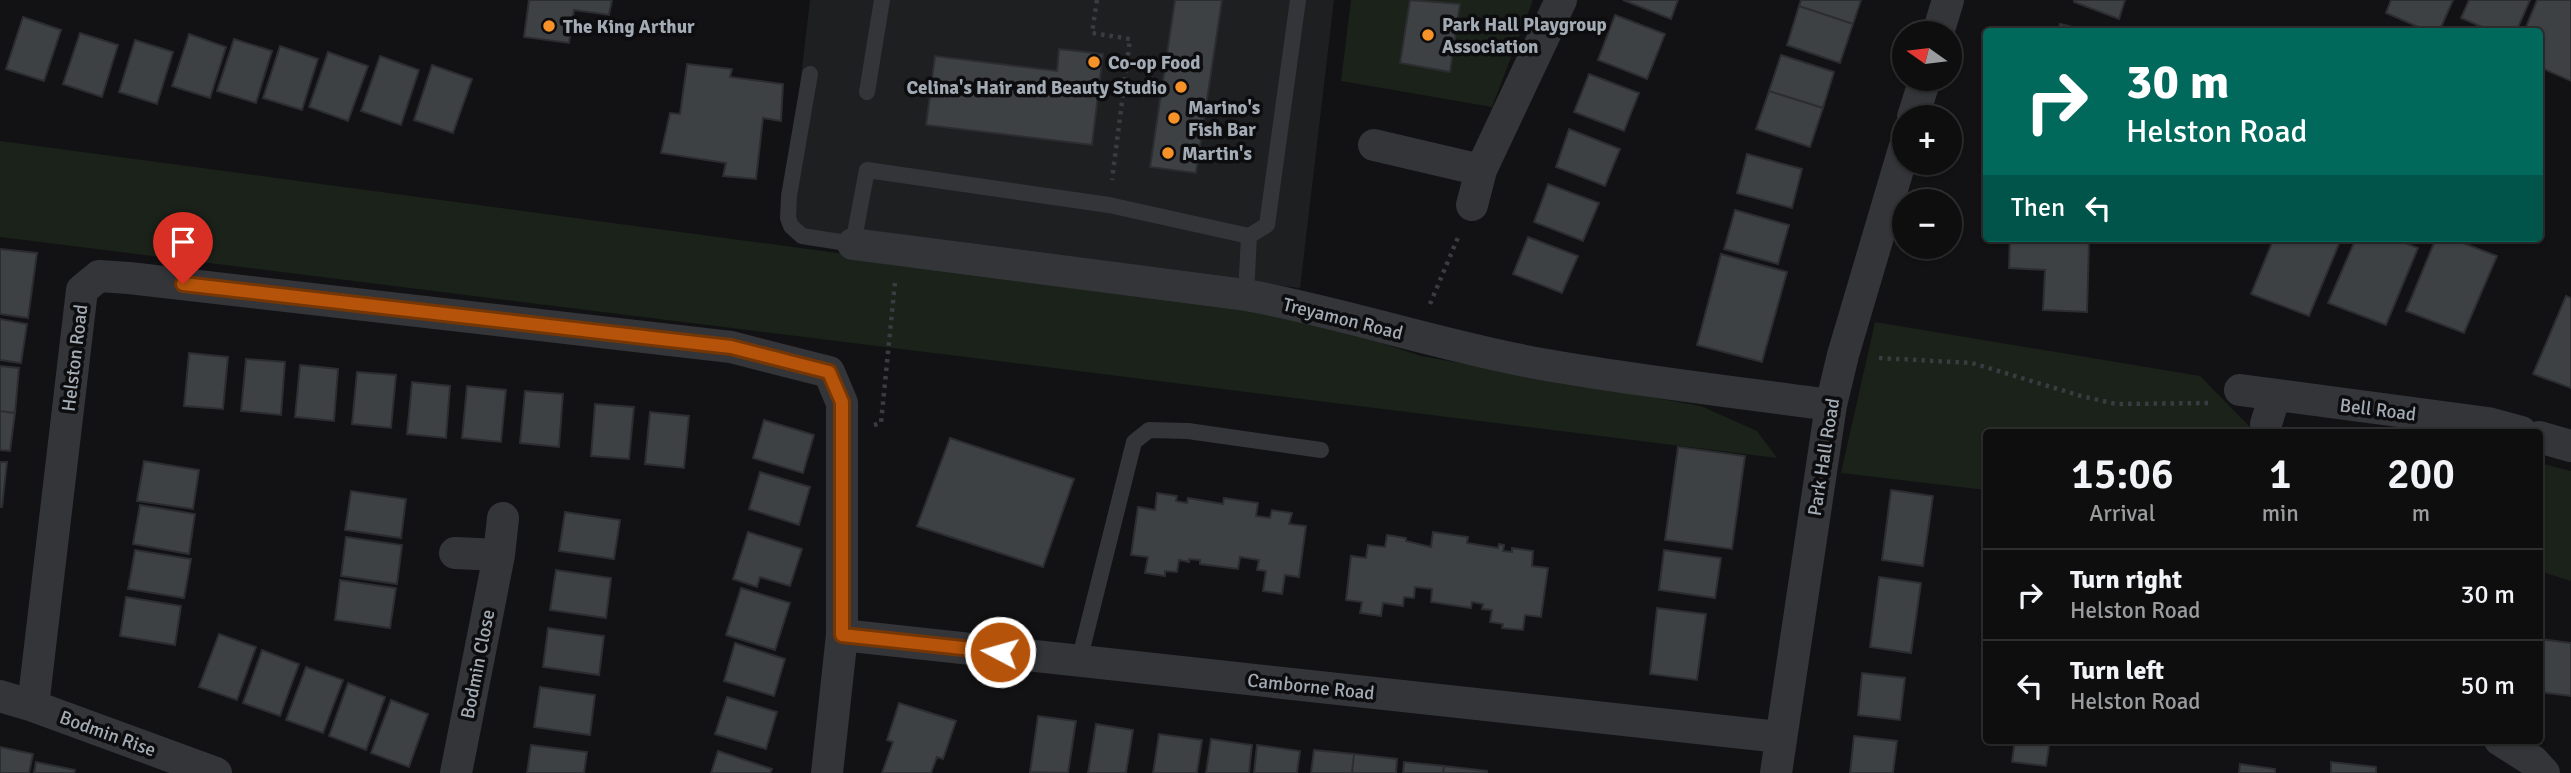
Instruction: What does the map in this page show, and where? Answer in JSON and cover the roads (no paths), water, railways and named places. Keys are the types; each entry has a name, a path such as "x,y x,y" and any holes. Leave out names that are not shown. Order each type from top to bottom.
{"street":[{"path":"1472,205 1481,170 1561,0"},
{"path":"1942,21 1948,0"},
{"path":"1374,145 1481,170"},
{"name":"Park Hall Road","path":"1776,773 1830,405 1896,175"},
{"name":"Treyamon Road","path":"853,244 1246,295 1297,304 1417,336 1540,364 1830,405"},
{"name":"Helston Road","path":"33,706 82,290 99,276 731,347 829,372 842,402 842,635 827,773"},
{"name":"Bell Road","path":"2260,401 2488,423 2510,429"},
{"path":"2543,439 2571,446"},
{"name":"Bodmin Close","path":"456,773 499,555 503,518"},
{"path":"455,553 499,555"},
{"name":"Camborne Road","path":"842,635 1780,737"},
{"name":"Bodmin Rise","path":"0,696 216,773"},
{"path":"2506,744 2533,761 2544,773"}],"lane":[{"path":"867,92 882,0"},
{"path":"810,74 789,196 788,218 796,233 803,236 853,244 867,170 1109,205 1249,236 1267,225 1298,0"},
{"path":"1246,295 1249,236"},
{"path":"1079,661 1128,459 1135,442 1149,430 1176,430 1321,450"}],"place":[{"name":"The King Arthur","path":"549,26"},
{"name":"Park Hall Playgroup Association","path":"1428,35"},
{"name":"Co-op Food","path":"1094,62"},
{"name":"Celina's Hair and Beauty Studio","path":"1181,87"},
{"name":"Marino's Fish Bar","path":"1174,118"},
{"name":"Martin's","path":"1168,153"}]}
